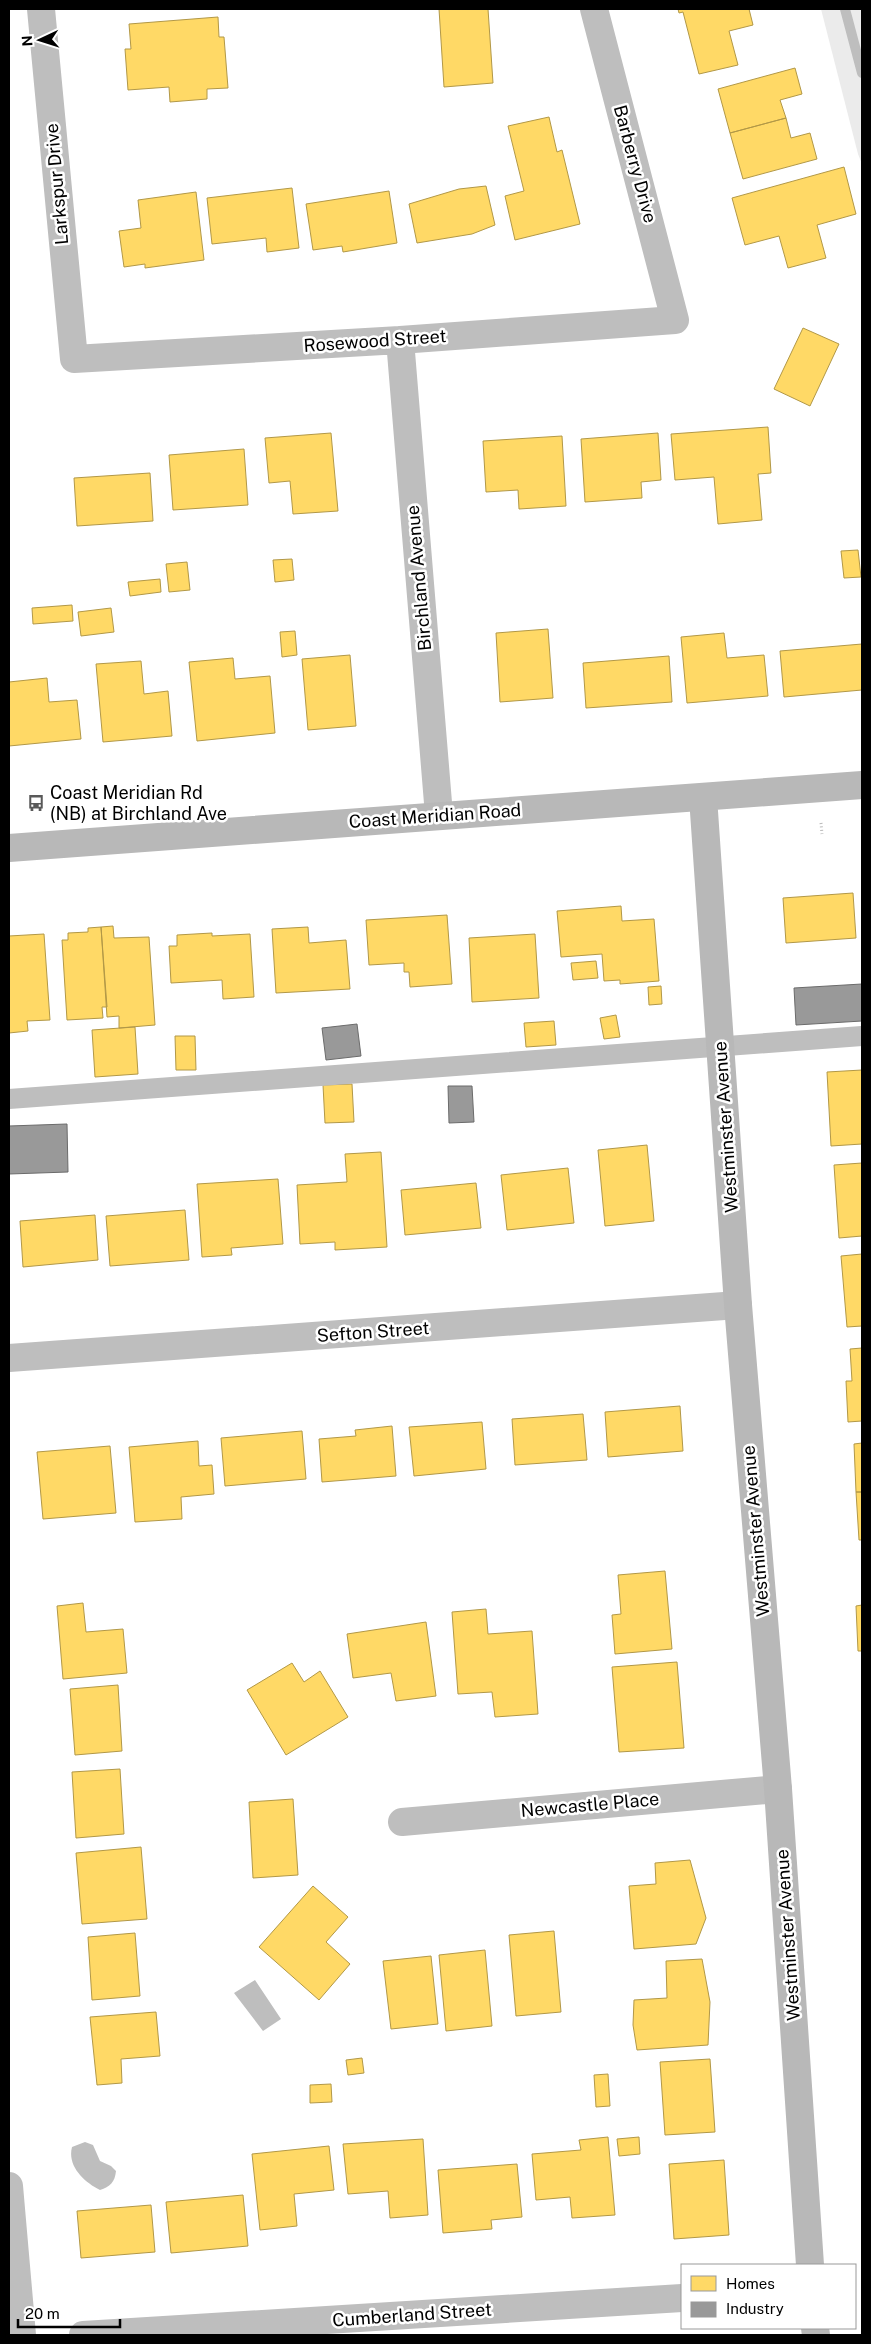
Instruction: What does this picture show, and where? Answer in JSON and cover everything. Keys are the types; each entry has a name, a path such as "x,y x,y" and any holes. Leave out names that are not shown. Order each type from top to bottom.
{"street":[{"name":"Larkspur Drive","path":"41,9 74,359"},
{"name":"Barberry Drive","path":"594,9 675,320"},
{"name":"Rosewood Street","path":"74,359 400,340 675,320"},
{"name":"Birchland Avenue","path":"400,340 438,815"},
{"name":"Coast Meridian Road","path":"9,848 862,785"},
{"name":"Westminster Avenue","path":"703,797 738,1305 778,1789 810,2264"},
{"name":"Sefton Street","path":"9,1358 738,1305"},
{"name":"Newcastle Place","path":"402,1822 778,1789"},
{"path":"9,2186 22,2335"},
{"name":"Cumberland Street","path":"82,2335 681,2298"}],"lane":[{"path":"9,1099 862,1036"}],"path":[{"path":"821,823 822,834"}],"shaded area":[{"path":"821,9 862,9 862,164 858,154"},
{"path":"255,1980 281,2019 263,2031 234,1993"},
{"path":"85,2142 93,2145 100,2161 111,2166 116,2171 113,2181 104,2189 100,2190 88,2183 74,2167 71,2154 72,2147"}],"building: Homes":[{"path":"439,9 488,9 493,83 444,87"},
{"path":"678,9 749,9 753,25 729,31 738,65 699,74 683,12 679,13"},
{"path":"218,17 219,37 224,37 228,88 207,89 207,99 170,102 169,87 128,90 125,49 131,49 129,24"},
{"path":"795,68 802,94 780,100 786,118 730,133 718,89"},
{"path":"549,117 557,152 562,150 580,224 515,240 505,196 524,191 508,126"},
{"path":"786,118 791,138 810,133 817,159 743,179 730,133"},
{"path":"844,167 856,214 817,225 826,258 788,268 779,236 745,245 732,198"},
{"path":"486,186 495,225 472,234 417,243 409,204 459,189"},
{"path":"292,188 299,248 267,252 266,238 212,244 207,198"},
{"path":"389,191 397,243 343,252 342,246 313,250 306,204"},
{"path":"196,192 204,260 145,268 145,264 124,267 119,231 141,228 138,200"},
{"path":"803,328 839,344 810,406 774,389"},
{"path":"768,427 771,473 758,474 762,520 718,524 714,477 675,480 671,434"},
{"path":"331,433 338,511 293,514 290,481 269,483 265,438"},
{"path":"658,433 661,480 641,482 642,498 585,502 581,439"},
{"path":"562,436 566,506 519,509 518,490 486,492 483,441"},
{"path":"244,449 248,505 173,510 169,455"},
{"path":"150,473 153,521 77,526 74,478"},
{"path":"858,550 861,577 844,578 841,551"},
{"path":"292,559 294,580 275,582 273,560"},
{"path":"187,562 190,590 169,592 166,564"},
{"path":"160,579 161,592 130,596 128,582"},
{"path":"72,605 73,621 33,624 32,608"},
{"path":"111,608 114,632 81,636 78,612"},
{"path":"548,629 553,698 500,702 496,633"},
{"path":"295,631 297,655 282,657 280,632"},
{"path":"724,633 727,658 764,655 768,696 687,703 681,637"},
{"path":"862,644 862,690 784,697 780,651"},
{"path":"350,655 356,726 308,730 302,659"},
{"path":"669,656 672,702 586,708 583,663"},
{"path":"233,658 235,679 270,676 275,733 197,741 189,662"},
{"path":"141,661 144,694 168,691 172,736 103,742 96,664"},
{"path":"47,678 49,702 77,700 81,739 9,746 9,682"},
{"path":"853,893 856,938 786,943 783,898"},
{"path":"621,906 622,921 654,919 659,981 620,984 620,980 604,981 602,954 561,957 557,911"},
{"path":"447,915 452,984 410,987 409,972 404,972 404,963 369,965 366,920"},
{"path":"113,926 114,938 149,937 155,1025 119,1028 119,1016 107,1017 101,927"},
{"path":"101,927 107,1007 102,1007 103,1018 67,1020 62,940 68,940 68,933 88,932 88,928"},
{"path":"308,927 309,943 346,940 350,989 276,993 272,929"},
{"path":"212,933 212,936 250,934 254,997 223,999 222,980 171,983 169,946 177,946 177,935"},
{"path":"44,934 50,1020 27,1021 28,1031 9,1033 9,936"},
{"path":"535,934 539,998 472,1002 469,938"},
{"path":"596,961 598,978 573,980 571,963"},
{"path":"661,986 662,1004 649,1005 648,987"},
{"path":"616,1015 620,1037 604,1039 600,1018"},
{"path":"554,1021 556,1045 526,1047 524,1023"},
{"path":"135,1027 138,1074 95,1077 92,1030"},
{"path":"175,1036 195,1036 196,1070 176,1070"},
{"path":"862,1070 862,1144 831,1146 827,1072"},
{"path":"352,1084 354,1122 325,1123 323,1085"},
{"path":"647,1145 654,1221 605,1226 598,1150"},
{"path":"381,1152 387,1247 335,1250 335,1242 300,1244 297,1185 347,1182 345,1154"},
{"path":"862,1163 862,1236 839,1238 834,1165"},
{"path":"568,1168 574,1223 507,1230 501,1175"},
{"path":"278,1179 283,1244 231,1248 232,1255 202,1257 197,1184"},
{"path":"476,1183 481,1228 405,1235 401,1190"},
{"path":"185,1210 189,1260 110,1266 106,1216"},
{"path":"95,1215 98,1260 23,1267 20,1221"},
{"path":"862,1254 862,1326 847,1327 841,1256"},
{"path":"862,1348 862,1421 848,1422 846,1381 852,1381 850,1349"},
{"path":"680,1406 683,1451 608,1457 605,1412"},
{"path":"583,1414 587,1460 515,1465 512,1419"},
{"path":"482,1422 486,1469 414,1476 409,1427"},
{"path":"392,1426 396,1476 322,1482 319,1439 356,1436 355,1430"},
{"path":"302,1431 306,1479 225,1486 221,1438"},
{"path":"198,1441 199,1466 212,1465 214,1494 181,1497 182,1519 135,1522 129,1447"},
{"path":"862,1443 862,1492 856,1492 854,1444"},
{"path":"110,1446 116,1513 43,1519 37,1452"},
{"path":"856,1492 862,1492 862,1540 859,1540"},
{"path":"665,1571 672,1649 615,1654 612,1615 621,1614 618,1575"},
{"path":"83,1603 86,1632 123,1629 127,1673 63,1679 57,1606"},
{"path":"862,1605 862,1651 858,1651 856,1606"},
{"path":"486,1609 488,1634 532,1631 538,1714 495,1717 492,1692 458,1694 452,1612"},
{"path":"426,1622 436,1696 396,1701 391,1673 353,1678 347,1634"},
{"path":"677,1662 684,1748 619,1752 612,1667"},
{"path":"292,1663 304,1682 320,1671 348,1717 286,1755 247,1690"},
{"path":"118,1685 122,1751 75,1755 70,1689"},
{"path":"120,1769 124,1834 76,1838 72,1772"},
{"path":"293,1799 298,1875 253,1878 249,1802"},
{"path":"141,1847 147,1919 82,1924 76,1853"},
{"path":"690,1860 706,1918 696,1944 634,1949 629,1886 656,1884 655,1863"},
{"path":"313,1886 348,1917 326,1942 350,1964 319,2000 259,1947"},
{"path":"554,1931 561,2012 516,2016 509,1935"},
{"path":"135,1933 140,1996 92,2000 88,1937"},
{"path":"485,1950 492,2026 446,2031 439,1955"},
{"path":"431,1956 438,2024 391,2029 383,1961"},
{"path":"702,1959 710,2002 708,2045 637,2050 633,2025 634,2000 667,1998 666,1961"},
{"path":"156,2012 160,2056 121,2059 122,2083 97,2085 90,2017"},
{"path":"362,2058 364,2073 348,2075 346,2060"},
{"path":"710,2059 715,2132 665,2135 660,2062"},
{"path":"608,2074 610,2106 596,2107 594,2075"},
{"path":"331,2084 332,2102 310,2103 310,2085"},
{"path":"608,2137 615,2215 572,2218 570,2197 536,2200 532,2154 581,2150 579,2140"},
{"path":"639,2137 640,2154 619,2156 617,2139"},
{"path":"423,2139 428,2215 390,2218 388,2191 348,2194 343,2144"},
{"path":"329,2146 334,2190 294,2194 297,2226 260,2230 252,2154"},
{"path":"724,2160 729,2235 674,2239 669,2164"},
{"path":"517,2164 522,2217 491,2220 492,2229 443,2233 438,2170"},
{"path":"243,2195 248,2246 171,2253 166,2202"},
{"path":"151,2205 155,2252 81,2258 77,2211"}],"building: Industry":[{"path":"862,984 862,1021 796,1025 794,988"},
{"path":"357,1024 361,1056 326,1060 322,1028"},
{"path":"448,1086 472,1086 474,1122 449,1123"},
{"path":"67,1124 68,1172 9,1174 9,1126"}],"waterway":[{"path":"845,9 862,73"}],"place":[{"name":"Coast Meridian Rd (NB) at Birchland Ave","path":"36,803"}]}
